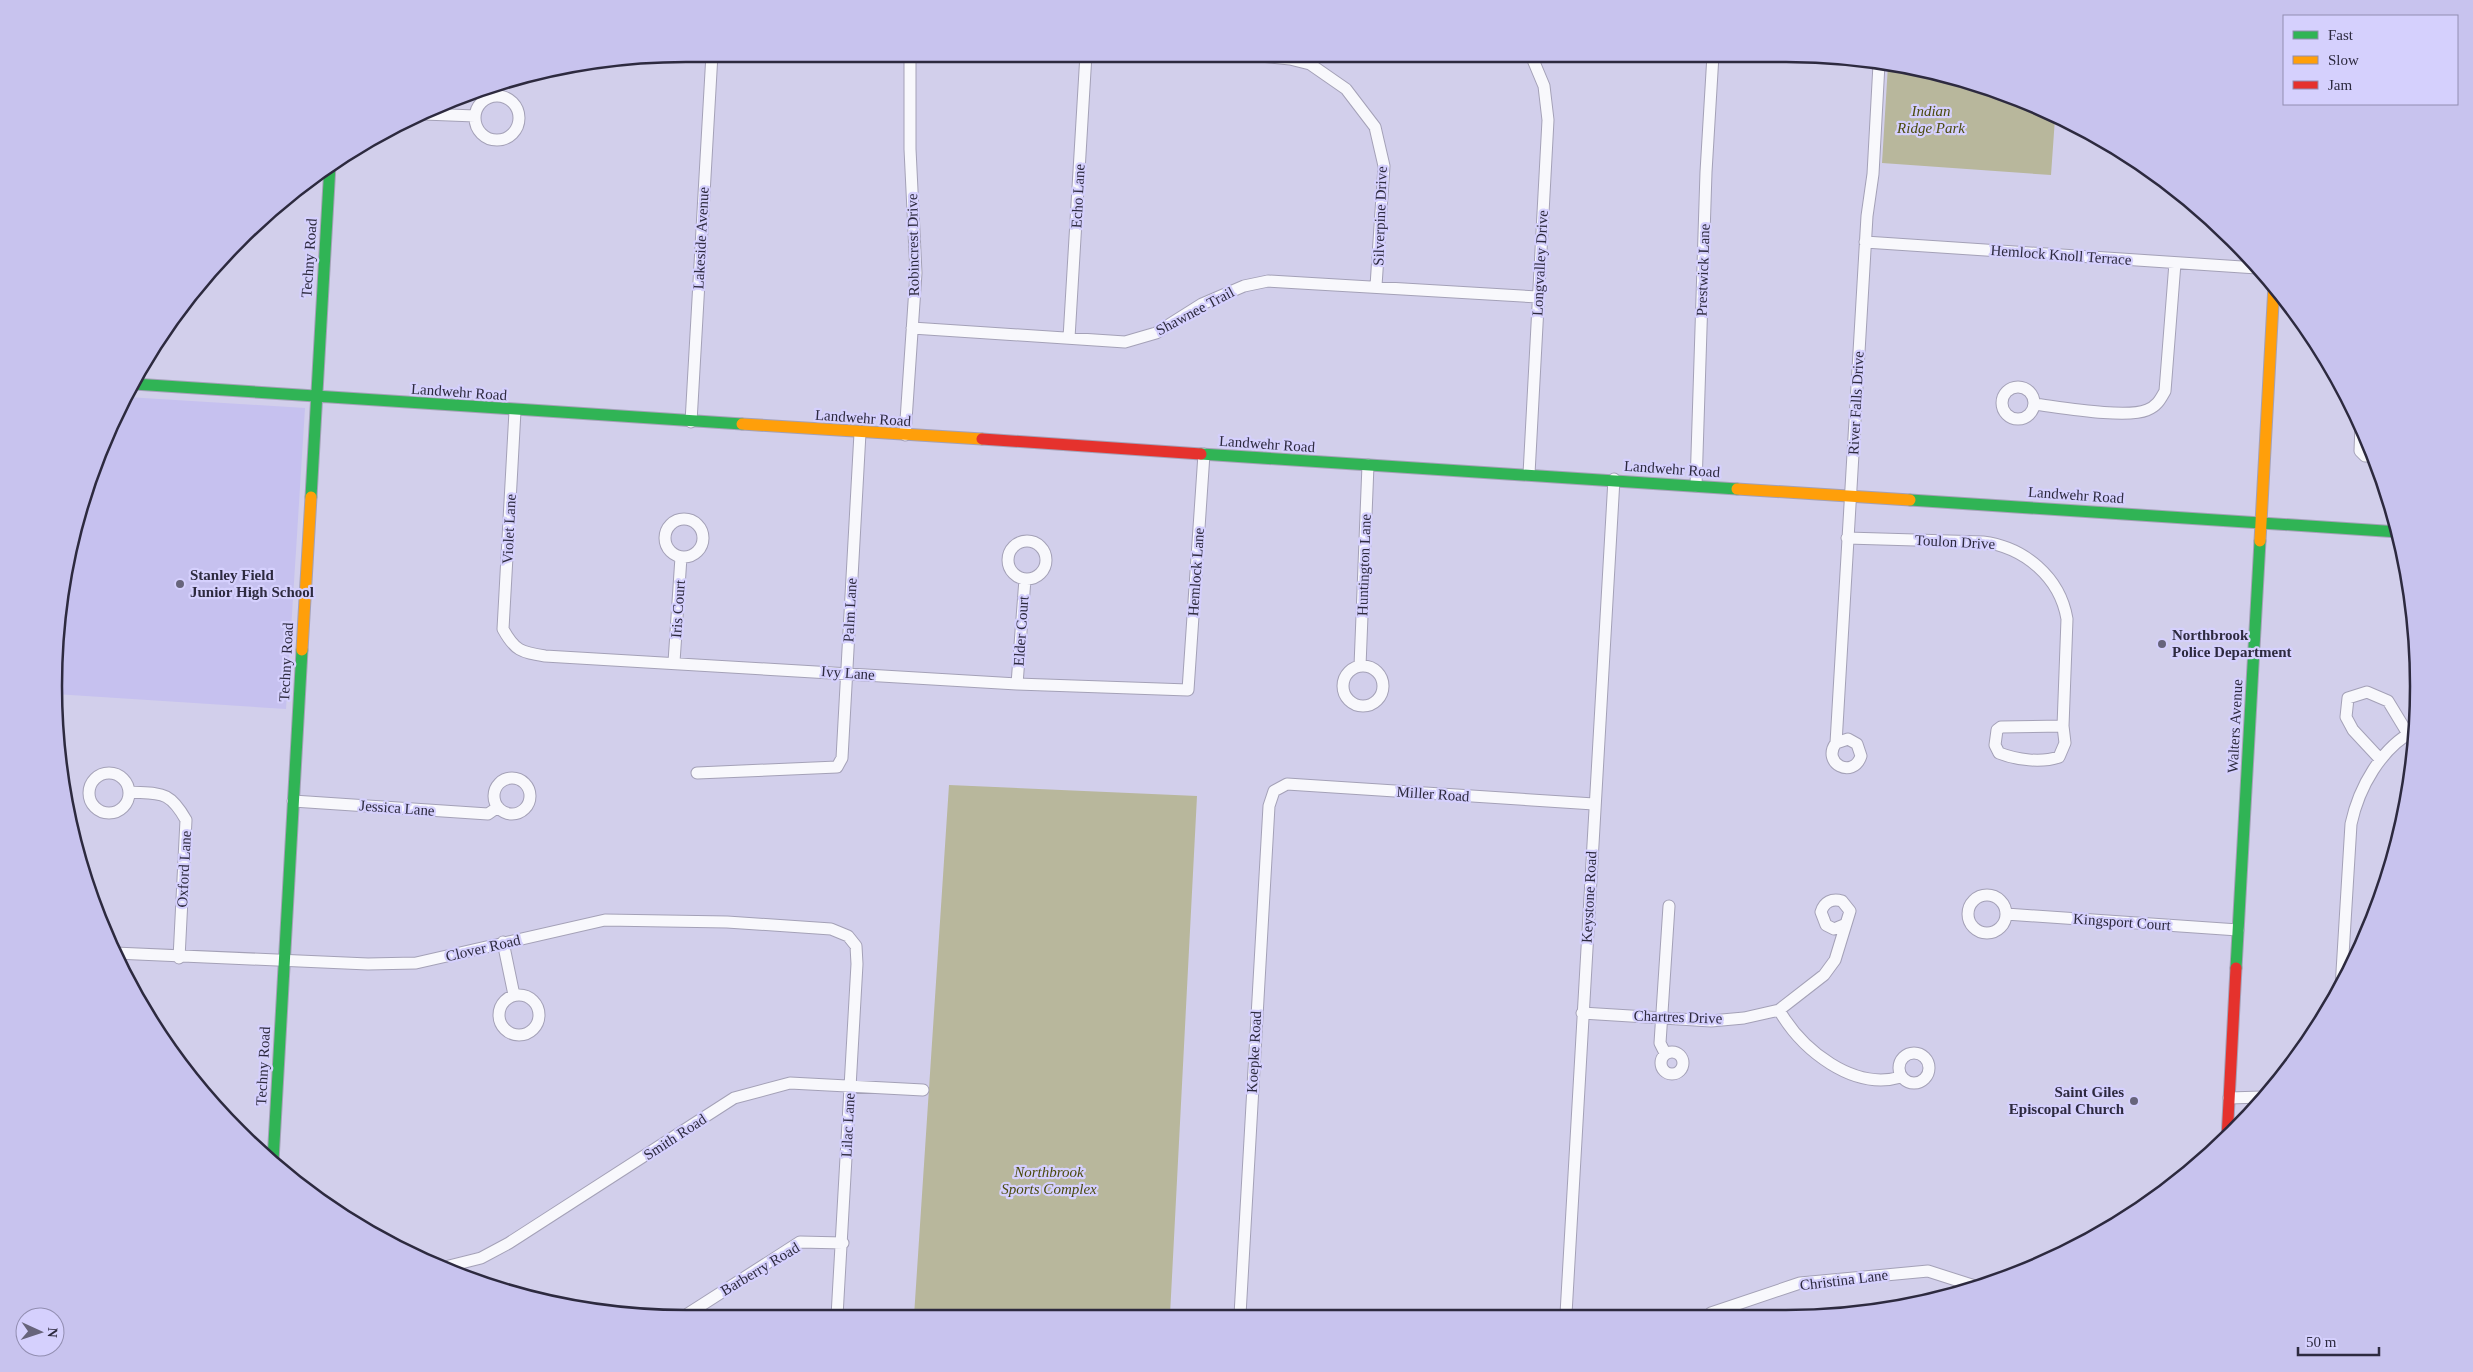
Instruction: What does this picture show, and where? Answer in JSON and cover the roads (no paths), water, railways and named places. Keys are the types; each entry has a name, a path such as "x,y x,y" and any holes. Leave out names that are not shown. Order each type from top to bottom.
{"main road":[{"name":"Techny Road","path":"273,1154 328,176"},
{"name":"Walters Avenue","path":"2228,1127 2273,296"},
{"name":"Landwehr Road","path":"140,384 516,411 1614,479 2391,531"}],"street":[{"name":"Lakeside Avenue","path":"691,422 712,62"},
{"name":"Robincrest Drive","path":"905,436 916,272 910,149 910,62"},
{"name":"Echo Lane","path":"1069,338 1086,62"},
{"name":"Silverpine Drive","path":"1302,62 1310,64 1346,89 1375,127 1384,166 1376,286"},
{"name":"Longvalley Drive","path":"1529,474 1548,120 1544,86 1533,62"},
{"name":"Prestwick Lane","path":"1696,486 1706,172 1714,62"},
{"name":"River Falls Drive","path":"1836,743 1865,242 1873,174 1879,70"},
{"path":"437,115 475,116"},
{"name":"Hemlock Knoll Terrace","path":"1865,242 2249,268"},
{"path":"2034,404 2127,412 2145,411 2158,404 2165,391 2175,263"},
{"name":"Shawnee Trail","path":"912,328 1125,342 1156,333 1202,304 1244,286 1268,282 1376,286 1538,297"},
{"name":"Violet Lane","path":"511,645 503,629 516,411"},
{"name":"Palm Lane","path":"698,773 837,767 842,758 860,433"},
{"path":"2360,441 2360,451 2366,456"},
{"name":"Hemlock Lane","path":"1188,690 1204,454"},
{"name":"Huntington Lane","path":"1360,666 1368,465"},
{"name":"Keystone Road","path":"1566,1310 1614,479"},
{"name":"Toulon Drive","path":"1847,538 1983,542 2001,544 2030,558 2054,585 2065,604 2067,619 2062,726 2065,743 2058,757 2047,761 2007,756 2000,753 1995,745 1997,730 2001,726 2062,726"},
{"name":"Iris Court","path":"674,662 681,556"},
{"name":"Elder Court","path":"1017,684 1025,579"},
{"name":"Ivy Lane","path":"511,645 524,652 545,656 846,672 1017,684 1188,690"},
{"path":"2380,759 2353,730 2346,717 2348,698 2367,692 2388,702 2409,729"},
{"path":"2342,969 2351,824 2355,807 2380,759 2408,734"},
{"name":"Miller Road","path":"1274,791 1287,784 1594,804"},
{"name":"Koepke Road","path":"1240,1310 1259,949 1269,806 1274,791"},
{"name":"Oxford Lane","path":"129,792 166,795 177,804 186,820 179,958"},
{"name":"Jessica Lane","path":"293,801 488,814 498,807"},
{"path":"1665,1054 1660,1043 1668,906"},
{"name":"Kingsport Court","path":"2006,914 2238,930"},
{"name":"Clover Road","path":"123,954 179,958 284,958 368,964 416,963 605,920 727,922 831,929 848,936"},
{"name":"Chartres Drive","path":"1582,1013 1711,1021 1744,1018 1779,1010 1824,975 1836,960 1846,924"},
{"name":"Lilac Lane","path":"837,1310 843,1243 857,964 856,946 848,936"},
{"path":"503,942 514,995"},
{"path":"1779,1010 1787,1024 1810,1048 1836,1067 1865,1079 1886,1081 1901,1077"},
{"name":"Smith Road","path":"454,1265 481,1258 509,1243 734,1098 790,1083 923,1090"},
{"path":"2229,1098 2257,1096"},
{"name":"Barberry Road","path":"695,1310 800,1242 843,1243"},
{"name":"Christina Lane","path":"1720,1310 1800,1283 1928,1271 1964,1283"}],"place":[{"name":"Stanley Field Junior High School","path":"180,584"},
{"name":"Northbrook Police Department","path":"2162,644"},
{"name":"Saint Giles Episcopal Church","path":"2134,1101"}],"park label":[{"name":"Indian Ridge Park","path":"1931,120"},
{"name":"Northbrook Sports Complex","path":"1049,1180"}]}
